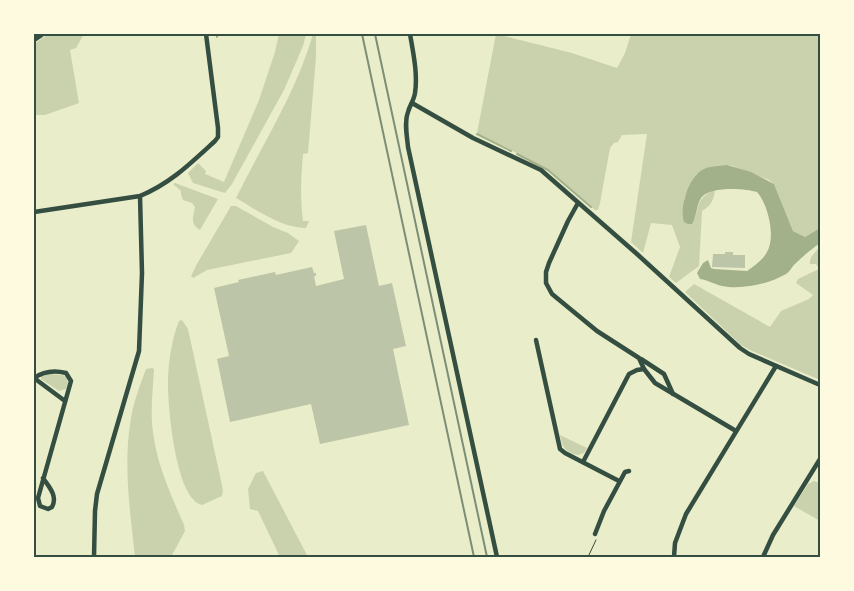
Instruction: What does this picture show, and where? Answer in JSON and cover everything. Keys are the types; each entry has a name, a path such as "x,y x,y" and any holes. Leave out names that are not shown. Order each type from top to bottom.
{"highway":[{"path":"34,38 40,34"}],"street":[{"path":"34,212 140,196 176,177 218,137 206,34"},
{"path":"410,34 415,71 415,93 407,113 408,147 497,557"},
{"path":"412,104 481,142 541,170 740,348 749,354 820,385"},
{"path":"94,557 97,494 139,352 142,273 140,196"},
{"path":"578,203 549,263 546,272 546,283 552,294 596,331 664,374 674,395"},
{"path":"536,340 560,449 619,481"},
{"path":"639,358 644,369 655,383 736,431"},
{"path":"674,557 676,543 686,514 776,366"},
{"path":"583,462 629,374 644,369"},
{"path":"43,478 55,499 52,507 48,509 41,507 38,502 43,478 71,381 66,373 58,371 42,372 34,378 65,401"},
{"path":"819,461 820,470"},
{"path":"763,557 773,534 819,461"},
{"path":"595,534 619,481 625,472 629,471"}],"path":[{"path":"588,557 596,540 595,534"}],"shaded area":[{"path":"48,34 84,34 76,48 70,50 79,103 45,115 34,115 34,44"},
{"path":"279,34 306,34 303,46 284,90 232,184 225,193 193,183 188,173 198,163 206,171 205,174 224,182 259,100"},
{"path":"313,34 316,34 316,57 308,153 303,154 301,179 303,221 309,221 306,228 278,222 236,198 298,77"},
{"path":"496,34 572,53 617,68 625,53 631,34 820,34 820,228 805,237 793,231 774,184 769,180 727,165 696,174 684,199 695,219 701,201 715,189 715,193 710,205 702,211 699,266 676,283 669,277 680,247 672,225 651,223 643,253 631,242 647,134 622,135 618,142 614,143 610,148 600,203 598,210 595,210 544,167 477,133"},
{"path":"727,165 751,172 774,184 793,231 805,237 820,228 820,243 779,278 755,285 730,287 700,279 697,273 703,263 708,260 711,268 714,269 747,271 763,258 770,246 770,221 761,197 757,192 736,189 711,191 701,198 692,224 684,222 684,201 694,178 706,168"},
{"path":"175,183 218,199 200,230 193,223 195,207 192,203 183,200 181,191 173,184"},
{"path":"231,206 236,206 273,227 288,233 299,241 291,253 207,270 193,278 191,276 197,264"},
{"path":"820,245 820,380 741,345 685,292 694,284 770,327 781,311 809,299 813,295 796,283 798,279 819,269 816,264 810,264 810,261"},
{"path":"182,320 188,329 223,490 222,496 202,505 193,499 185,486 174,448 171,427 168,389 169,363 174,334 179,321"},
{"path":"146,369 154,369 152,416 155,444 165,480 185,531 171,557 135,557 131,522 127,470 131,418 135,399"},
{"path":"48,374 66,377 68,383 66,389 59,391 41,379 41,376"},
{"path":"560,435 587,448 584,453 578,455 567,451 563,446"},
{"path":"263,471 308,557 280,557 258,511 250,509 248,489 256,473"},
{"path":"814,481 820,483 820,521 794,506 808,484"}],"building":[{"path":"366,225 379,286 392,283 406,346 393,349 409,425 320,444 311,404 230,422 217,359 229,356 214,288 239,282 238,280 275,272 276,275 312,267 314,273 316,273 316,276 314,276 316,286 344,279 334,231"},
{"path":"725,252 733,252 733,255 745,255 745,268 712,267 713,254 725,254"}],"waterway":[{"path":"477,134 511,151"},
{"path":"517,154 548,170 591,207"}],"railway":[{"path":"362,34 474,557"},
{"path":"375,34 487,557"}]}
